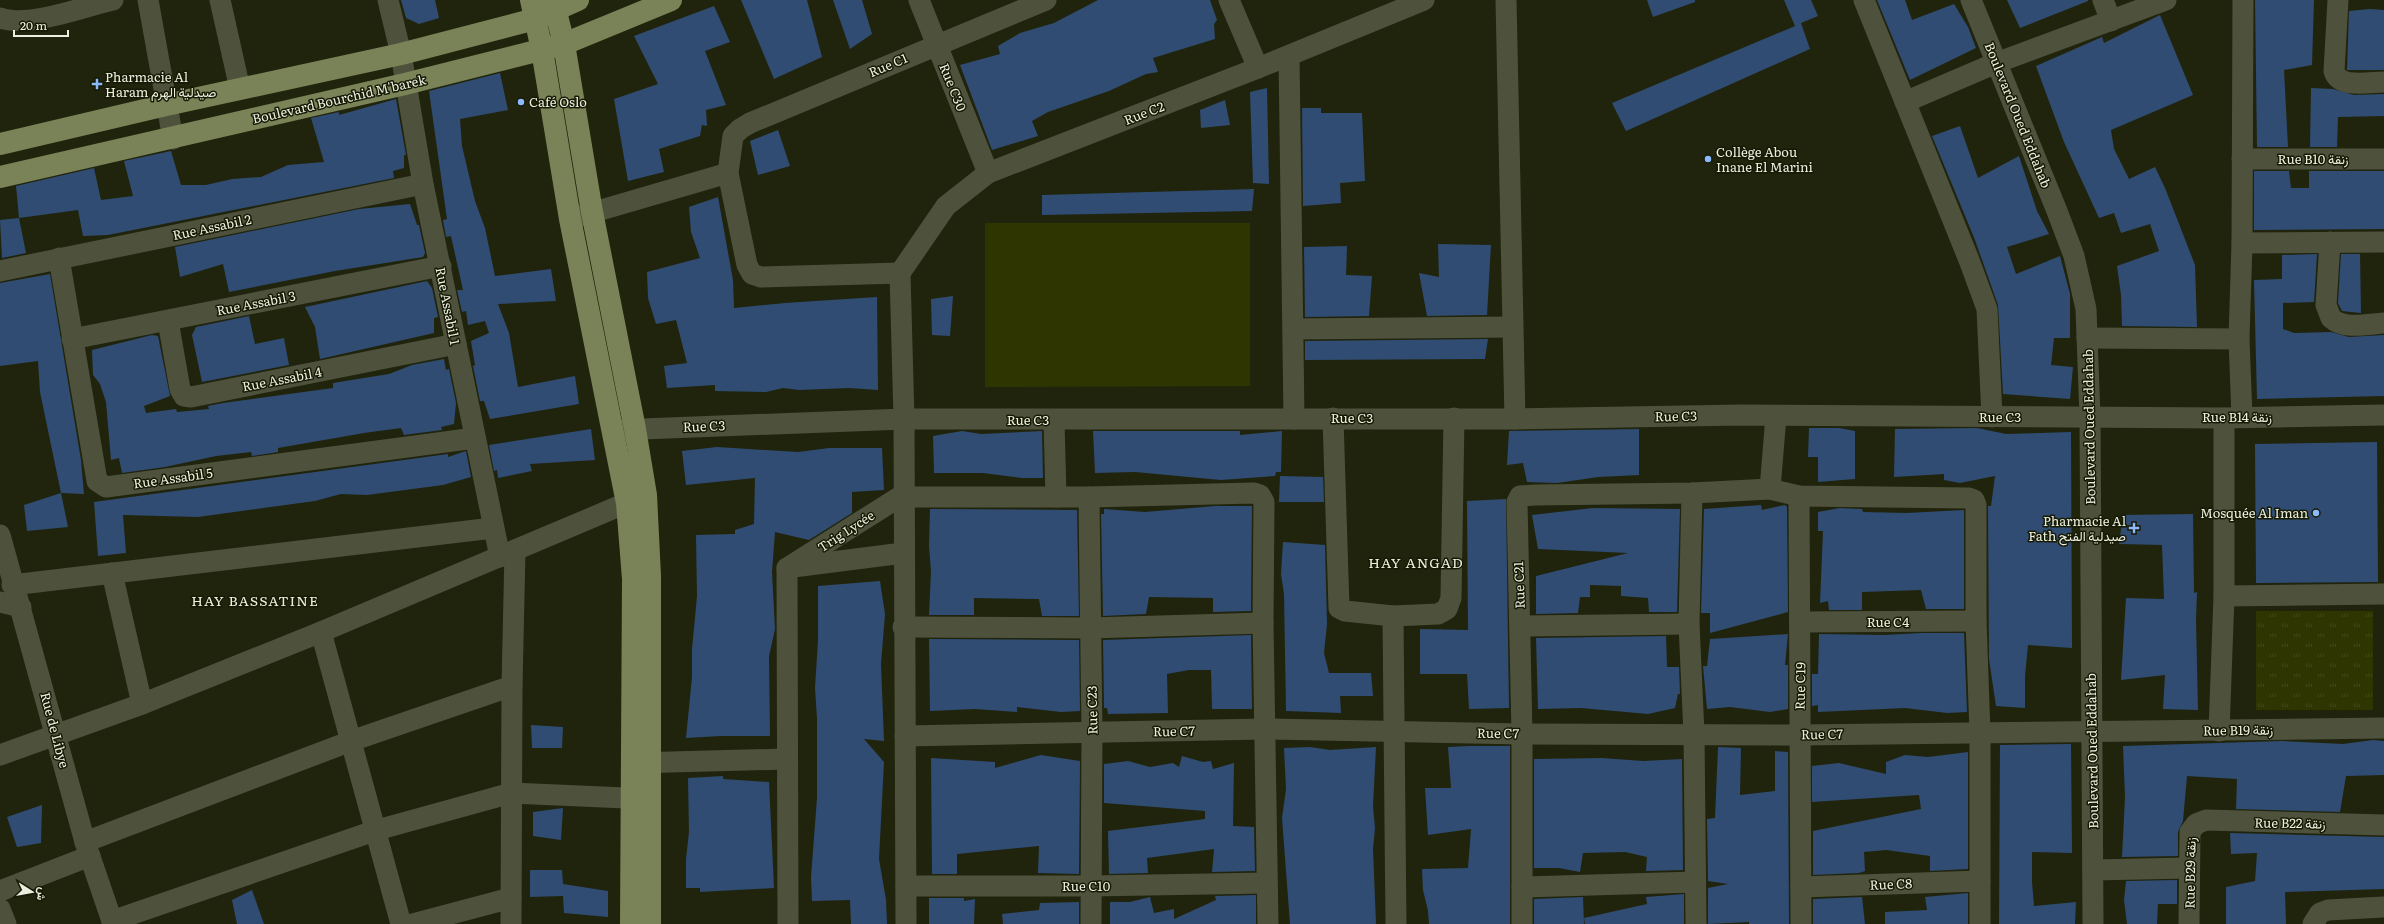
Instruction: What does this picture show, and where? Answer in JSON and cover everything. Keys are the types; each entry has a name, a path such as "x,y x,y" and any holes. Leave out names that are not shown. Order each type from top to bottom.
{"main road":[{"path":"0,144 166,104 401,54 533,9 578,0"},
{"name":"Boulevard Bourchid M'barek","path":"0,177 405,84 542,50 564,44 672,0"},
{"path":"554,5 564,44 592,212 635,429 636,499"},
{"path":"533,9 542,50 570,219 613,430 636,499 650,576 642,763 642,799 650,924"},
{"path":"631,924 642,799"}],"street":[{"path":"0,18 9,22 20,22 78,4 113,0"},
{"path":"148,0 173,138"},
{"path":"220,0 240,89"},
{"name":"Rue Assabil 1","path":"388,0 401,54 423,184 493,528 508,554 512,686 511,924"},
{"name":"Rue C30","path":"919,0 988,173"},
{"name":"Rue C1","path":"728,173 733,136 740,129 750,123 1046,0"},
{"path":"1229,0 1258,68"},
{"name":"Rue C2","path":"900,273 946,206 988,173 1289,56 1424,0"},
{"path":"1506,0 1515,419"},
{"path":"1864,0 1987,309 1992,417"},
{"name":"Boulevard Oued Eddahab","path":"1971,0 2074,256 2086,309 2090,417 2093,924"},
{"path":"2103,0 2111,21"},
{"path":"1905,102 1996,62 2166,0"},
{"path":"2219,731 2233,418 2239,339 2242,243 2243,0"},
{"path":"2338,0 2334,70 2336,77 2340,80 2353,83 2384,82"},
{"path":"1289,56 1294,419"},
{"name":"Rue B10 زنقة","path":"2242,159 2384,159"},
{"path":"570,219 728,173 747,265 752,274 761,276 900,273 904,419 903,627 906,924"},
{"name":"Rue Assabil 2","path":"0,271 423,184"},
{"path":"2330,242 2326,306 2331,318 2340,323 2352,325 2384,323"},
{"path":"2242,243 2384,242"},
{"name":"Rue Assabil 5","path":"59,258 98,481 106,487 475,438"},
{"name":"Rue Assabil 3","path":"72,338 168,321 440,266"},
{"name":"Rue Assabil 4","path":"168,321 180,389 184,396 191,397 456,344"},
{"path":"1292,329 1512,327"},
{"path":"2087,338 2239,339"},
{"name":"Rue B14 زنقة","path":"2090,417 2233,418 2384,415"},
{"path":"1770,489 1776,416"},
{"name":"Rue C3","path":"613,430 904,419 1515,419 1776,416 2090,417"},
{"path":"1333,418 1339,608 1345,611 1393,616 1438,614 1447,609 1452,598 1454,418"},
{"path":"1054,420 1056,497"},
{"name":"Rue C21","path":"1522,924 1521,626 1517,502 1520,496 1692,493 1770,489 1799,496 1969,498 1974,500 1976,505 1976,622"},
{"path":"904,495 1056,497 1254,493 1260,495 1264,502 1263,623 1268,924"},
{"path":"1692,493 1689,624 1694,734 1696,924"},
{"name":"Trig Lycée","path":"787,568 904,495"},
{"name":"Rue C19","path":"1799,496 1800,924"},
{"name":"Rue C23","path":"1089,497 1092,733 1091,924"},
{"path":"0,755 57,736 142,704 321,632 636,499"},
{"path":"12,585 493,528"},
{"name":"Rue de Libye","path":"0,535 12,585 21,607 88,849 112,923"},
{"path":"788,924 787,568 903,553"},
{"path":"112,573 142,704"},
{"path":"2224,596 2384,594"},
{"path":"0,602 21,607"},
{"path":"1393,616 1396,924"},
{"name":"Rue C4","path":"1800,622 1976,622"},
{"path":"1976,622 1980,733 1980,924"},
{"path":"903,627 1090,628 1263,623"},
{"path":"1521,626 1689,624"},
{"path":"321,632 377,830 401,924"},
{"path":"0,891 88,849 351,741 512,686"},
{"name":"Rue B19 زنقة","path":"2091,730 2219,731 2384,728"},
{"name":"Rue C7","path":"905,736 1265,729 1522,734 1799,735 2091,730"},
{"path":"642,763 787,759"},
{"path":"112,923 377,830 511,793 642,799"},
{"name":"Rue B22 زنقة","path":"2196,824 2206,820 2384,825"},
{"name":"Rue B29 زنقة","path":"2189,924 2190,832 2196,824"},
{"path":"2093,870 2189,868"},
{"name":"Rue C8","path":"1801,887 1980,881"},
{"path":"1522,887 1695,882"},
{"name":"Rue C10","path":"906,886 1091,886 1267,883"},
{"path":"413,924 511,898"},
{"path":"2313,924 2320,913 2328,910 2384,907"},
{"path":"0,909 6,924"}],"green space":[{"path":"985,223 1250,223 1250,386 985,387"},
{"path":"2256,611 2373,611 2373,710 2256,710"}],"building":[{"path":"401,0 435,0 439,18 419,24 406,18"},
{"path":"741,0 807,0 822,57 774,79"},
{"path":"833,0 862,0 872,34 850,49"},
{"path":"1098,0 1210,0 1217,20 1214,24 1215,39 1153,58 1158,72 1146,74 1109,91 1048,112 1032,121 1038,136 992,150 960,65 1000,54 998,46 1020,33 1054,23"},
{"path":"1647,0 1695,0 1695,2 1653,17"},
{"path":"1784,0 1811,0 1818,16 1801,23 1810,49 1626,131 1612,103 1795,26"},
{"path":"1877,0 1905,0 1912,20 1954,4 1968,27 1976,48 1910,80"},
{"path":"2007,0 2088,0 2088,1 2020,28"},
{"path":"2255,0 2314,0 2312,65 2284,70 2288,147 2257,147"},
{"path":"714,6 730,42 705,51 726,105 706,110 707,126 702,125 700,136 659,149 664,172 628,181 614,99 658,84 634,36"},
{"path":"2370,9 2384,10 2384,70 2347,70 2349,11"},
{"path":"2160,15 2193,95 2111,130 2114,149 2129,179 2155,167 2165,188 2195,265 2197,327 2122,326 2121,295 2117,266 2159,251 2150,224 2121,233 2114,213 2099,218 2064,142 2036,66 2102,37 2104,43"},
{"path":"500,73 508,110 460,119 462,146 475,201 485,228 495,276 551,269 556,301 498,304 509,333 518,387 575,376 579,404 490,419 484,401 480,401 473,366 475,365 471,341 489,333 485,321 468,325 466,311 462,312 457,290 463,290 451,236 446,237 443,220 447,219 429,91"},
{"path":"1267,88 1269,184 1253,183 1250,92"},
{"path":"2311,88 2333,89 2354,95 2384,94 2384,116 2338,117 2337,147 2310,147"},
{"path":"396,99 406,155 404,155 404,168 393,171 394,178 108,235 83,236 78,210 19,218 16,186 94,168 101,200 133,196 124,161 171,151 181,185 206,185 232,179 261,177 288,165 324,162 311,118 339,112 339,115"},
{"path":"1225,100 1230,125 1201,128 1200,110"},
{"path":"1302,108 1321,108 1321,113 1362,113 1365,181 1340,183 1341,203 1303,206"},
{"path":"1960,126 1978,178 2019,156 2037,211 2049,234 2007,247 2016,274 2060,256 2070,294 2070,338 2054,338 2051,365 2073,367 2070,399 2003,394 1998,305 1975,240 1932,136"},
{"path":"778,130 790,166 758,175 750,141"},
{"path":"2254,171 2289,171 2291,188 2309,188 2309,171 2384,171 2384,229 2254,230"},
{"path":"1254,189 1252,211 1042,215 1042,195"},
{"path":"718,197 733,280 734,308 877,297 878,390 849,388 799,390 783,388 766,392 715,391 715,385 667,388 664,366 687,363 676,320 656,324 648,298 647,272 700,258 691,232 689,207"},
{"path":"410,204 417,225 419,225 425,253 423,257 335,271 229,292 223,264 180,277 175,247 359,209"},
{"path":"19,218 26,253 2,258 0,220"},
{"path":"1438,244 1491,245 1487,315 1427,316 1419,273 1439,277"},
{"path":"1347,246 1346,275 1372,276 1369,316 1305,317 1304,247"},
{"path":"2317,254 2314,302 2283,303 2283,329 2294,333 2331,332 2349,337 2384,335 2384,396 2257,399 2254,280 2282,279 2282,255"},
{"path":"2341,254 2360,254 2361,313 2342,311 2338,303"},
{"path":"50,274 81,460 84,494 61,493 40,392 38,361 0,366 0,283"},
{"path":"427,281 432,288 438,317 434,318 434,333 320,359 315,327 305,307"},
{"path":"953,296 950,336 932,335 931,299"},
{"path":"249,316 255,344 284,338 289,365 202,382 192,335 196,327"},
{"path":"152,335 158,336 170,396 144,406 146,413 176,409 177,412 209,409 208,406 223,403 333,388 333,383 389,374 412,365 444,359 446,370 449,369 456,403 454,424 441,427 442,430 404,435 401,428 364,433 278,448 278,452 252,456 251,452 216,456 165,467 122,473 119,458 111,460 106,402 100,384 93,375 92,350"},
{"path":"1488,339 1485,359 1305,360 1305,341"},
{"path":"1809,428 1839,428 1855,431 1855,479 1818,482 1818,457 1808,457"},
{"path":"1977,428 2006,434 2071,432 2072,648 2028,645 2025,676 2025,708 1996,706 1989,659 1988,506 1991,506 1995,476 1960,483 1944,480 1944,474 1894,477 1895,429"},
{"path":"591,429 595,460 530,464 532,471 498,478 497,470 494,471 489,445"},
{"path":"1639,429 1639,475 1598,477 1557,483 1527,482 1523,463 1507,465 1509,431"},
{"path":"962,431 981,434 1042,431 1043,478 1022,478 983,473 934,473 933,436"},
{"path":"1093,431 1240,431 1240,435 1282,431 1281,472 1276,472 1275,476 1221,480 1135,472 1095,473"},
{"name":"Mosquée Al Iman","path":"2377,442 2378,582 2256,583 2255,444"},
{"path":"717,447 798,452 829,448 882,448 884,490 852,492 852,513 809,540 775,532 772,572 775,629 769,656 770,736 686,738 692,677 692,649 697,596 696,535 735,534 735,530 754,524 755,478 686,485 682,451"},
{"path":"466,451 471,477 443,485 367,495 341,494 315,501 198,517 123,515 126,553 98,556 94,502 448,454 448,457"},
{"path":"1280,476 1323,477 1324,502 1279,502"},
{"path":"61,493 68,527 27,531 24,505"},
{"path":"1506,499 1509,708 1469,709 1467,674 1420,674 1420,629 1468,630 1467,501"},
{"path":"1761,505 1762,510 1785,505 1787,507 1788,612 1710,633 1710,613 1701,613 1704,509"},
{"path":"1215,506 1252,506 1251,611 1213,612 1213,598 1149,597 1146,614 1103,616 1101,514 1104,514 1104,509 1145,512"},
{"path":"1593,508 1680,509 1677,612 1649,612 1648,598 1621,596 1621,586 1590,585 1590,597 1580,597 1578,613 1536,614 1536,576 1628,553 1538,549 1532,515"},
{"path":"1840,508 1862,509 1863,512 1907,513 1964,510 1964,609 1926,609 1921,590 1862,592 1862,610 1829,610 1828,601 1820,603 1823,531 1818,531 1818,512"},
{"path":"930,509 1077,510 1079,616 1042,616 1039,599 974,598 974,615 929,615 931,571 929,546"},
{"path":"2193,514 2194,593 2197,592 2196,620 2198,710 2163,709 2165,675 2121,680 2126,598 2164,599 2162,545 2119,544 2123,515"},
{"path":"1283,542 1325,545 1327,624 1324,653 1329,673 1371,673 1373,696 1340,696 1341,713 1286,711 1284,594 1281,574"},
{"path":"880,581 885,614 881,664 884,741 864,739 884,762 879,859 886,900 887,924 851,924 850,900 812,901 811,877 817,798 817,719 815,688 818,640 818,586"},
{"path":"1964,633 1967,712 1947,713 1905,708 1818,712 1818,705 1812,706 1812,674 1818,674 1819,634 1885,635"},
{"path":"1788,634 1785,665 1788,665 1788,709 1770,712 1730,707 1707,709 1703,666 1707,666 1710,639"},
{"path":"1251,635 1252,709 1212,709 1211,670 1189,670 1167,674 1168,713 1108,714 1107,708 1104,708 1103,640"},
{"path":"1666,636 1667,667 1679,667 1680,694 1678,694 1675,708 1648,714 1581,708 1538,709 1536,638"},
{"path":"929,639 1079,640 1080,711 1061,712 1017,707 1017,712 975,709 930,711"},
{"path":"531,725 563,727 562,748 532,748"},
{"path":"2373,740 2384,741 2384,775 2346,776 2340,812 2236,809 2237,779 2187,776 2183,821 2178,832 2178,856 2122,857 2125,797 2123,746 2282,741 2343,744"},
{"path":"2071,744 2072,853 2032,852 2032,882 2034,906 2076,902 2075,924 1999,924 2000,745"},
{"path":"1510,746 1510,924 1429,924 1428,911 1423,890 1422,869 1468,868 1471,829 1428,835 1425,788 1451,788 1448,747"},
{"path":"1310,747 1330,750 1376,747 1373,806 1375,828 1373,849 1376,924 1290,924 1282,818 1286,789 1284,748"},
{"path":"1718,747 1741,748 1740,795 1775,791 1775,751 1788,752 1789,924 1749,924 1749,922 1708,924 1708,888 1728,884 1708,881 1707,819 1715,818"},
{"path":"1968,752 1968,869 1930,871 1930,856 1886,850 1864,852 1865,871 1859,873 1813,875 1813,831 1921,809 1919,795 1812,802 1812,766 1839,763 1886,774 1886,762 1905,755 1928,757"},
{"path":"1041,755 1080,761 1079,874 1038,873 1039,846 957,854 957,874 932,874 931,758 995,762 995,768"},
{"path":"1182,756 1203,762 1211,761 1213,769 1234,763 1233,826 1254,827 1255,871 1212,872 1214,849 1147,858 1148,873 1109,874 1108,831 1205,819 1205,811 1104,803 1104,764 1128,761 1150,767 1173,763 1179,767"},
{"path":"1602,758 1643,761 1682,759 1683,870 1646,871 1647,857 1625,852 1583,853 1580,872 1559,868 1534,868 1534,759"},
{"path":"723,776 723,779 769,782 774,888 700,892 700,888 686,888 686,859 689,832 688,778"},
{"path":"42,805 41,843 17,847 7,817"},
{"path":"563,808 561,840 533,836 533,812"},
{"path":"2230,833 2384,837 2384,889 2285,892 2286,924 2226,924 2226,887 2255,881 2257,853 2231,854"},
{"path":"530,870 562,870 563,884 608,891 608,917 564,913 563,896 530,897"},
{"path":"2177,880 2177,904 2158,904 2157,924 2127,924 2124,900 2126,881"},
{"path":"252,890 264,924 237,924 232,900"},
{"path":"1968,893 1968,924 1885,924 1885,912 1927,910 1925,897"},
{"path":"1684,894 1684,924 1585,924 1584,918 1647,904 1646,897"},
{"path":"1256,895 1256,924 1110,924 1110,902 1130,902 1150,897 1154,913 1174,909 1174,919 1216,900 1215,896"},
{"path":"1583,897 1584,924 1534,924 1534,899"},
{"path":"1862,897 1865,924 1813,924 1813,899"},
{"path":"929,898 964,898 964,901 975,899 974,924 929,924"},
{"path":"1079,902 1079,924 1003,924 1002,914 1039,910 1040,903"}],"place":[{"name":"Pharmacie Al Haram صيدلية الهرم","path":"97,84"},
{"name":"Café Oslo","path":"521,102"},
{"name":"Collège Abou Inane El Marini","path":"1708,159"},
{"name":"Mosquée Al Iman","path":"2316,513"},
{"name":"Pharmacie Al Fath صيدلية الفتح","path":"2134,528"}],"district":[{"name":"HAY ANGAD","path":"1416,563"},
{"name":"HAY BASSATINE","path":"255,601"}]}
